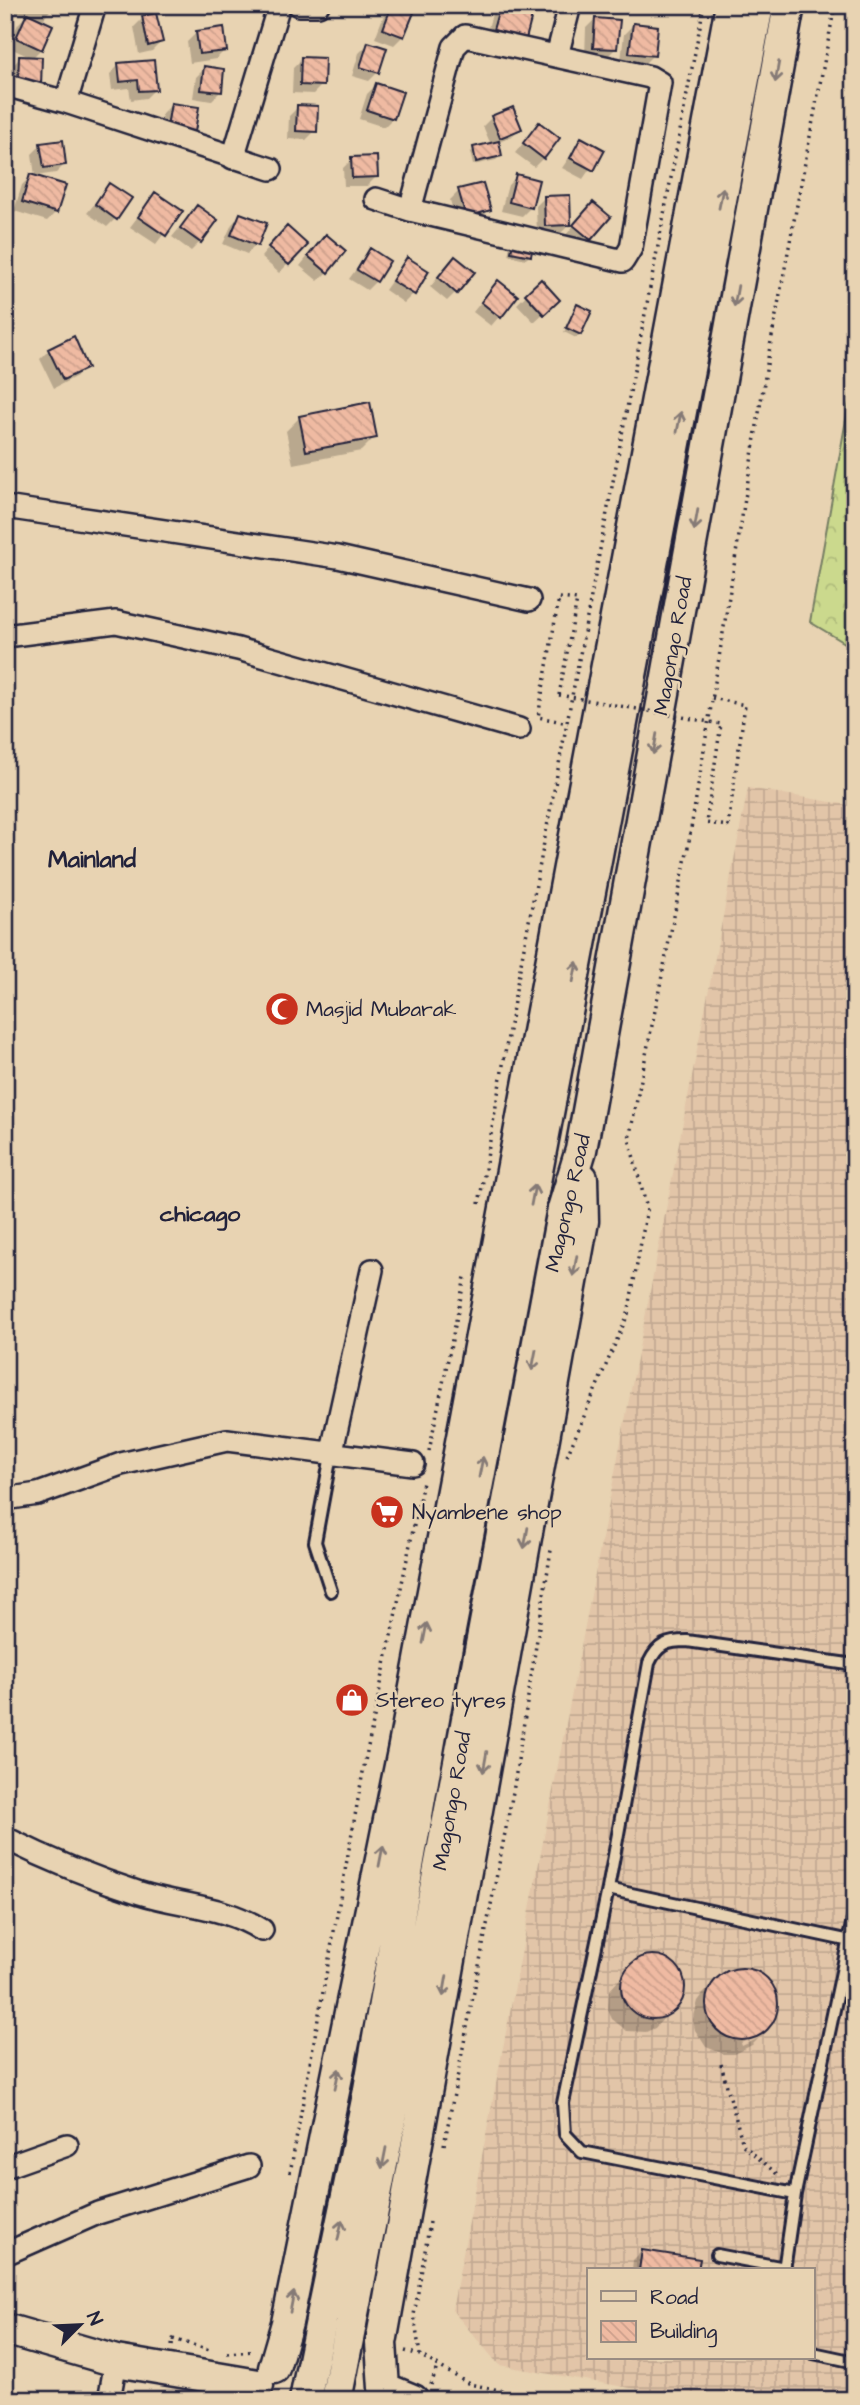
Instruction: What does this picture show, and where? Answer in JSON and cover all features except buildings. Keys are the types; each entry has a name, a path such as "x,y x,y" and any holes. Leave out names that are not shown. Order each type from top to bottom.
{"main road":[{"path":"261,2384 288,2323 403,1751 731,5"},
{"name":"Magongo Road","path":"305,2400 368,2095 441,1678 758,5"},
{"name":"Magongo Road","path":"336,2400 428,1936 472,1682 564,1209 581,1150 789,5"},
{"path":"387,2394 381,2343 583,1221 581,1150"},
{"path":"5,2329 116,2361 261,2384 292,2358 312,2353 333,2353 353,2360 371,2372 387,2394 413,2400"}],"street":[{"path":"66,102 95,5"},
{"path":"233,158 279,5"},
{"path":"299,5 318,5"},
{"path":"557,56 570,5"},
{"path":"376,199 410,209 616,260 628,258 660,83 650,77 471,35 457,41 410,209"},
{"path":"5,85 66,102 271,169"},
{"path":"5,507 338,557 530,600"},
{"path":"5,636 116,622 238,649 519,729"},
{"path":"331,1455 372,1270"},
{"path":"5,1499 38,1494 121,1464 227,1440 421,1469"},
{"path":"5,1838 77,1871 142,1894 229,1912 262,1930"},
{"path":"5,2167 67,2145"},
{"path":"5,2253 98,2213 249,2166"},
{"path":"109,2400 116,2361"}],"lane":[{"path":"331,1455 315,1542 331,1591"},
{"path":"795,2194 582,2152 565,2134 563,2103 608,1889 649,1662 661,1644 687,1640 855,1665"},
{"path":"608,1889 852,1941"},
{"path":"784,2268 795,2194 852,1941 855,1910"},
{"path":"718,2255 779,2268"},
{"path":"814,2353 855,2362"}],"path":[{"path":"478,1208 704,5"},
{"path":"567,1457 628,1314 647,1209 629,1139 688,847 769,352 835,5"},
{"path":"568,723 538,717 559,598 577,600 559,695 721,724 706,823 728,826 745,705 712,698"},
{"path":"289,2180 421,1469 465,1275"},
{"path":"441,2158 513,1792 551,1547"},
{"path":"721,2064 743,2145 795,2194"},
{"path":"432,2210 414,2315 420,2355 469,2384 550,2400"},
{"path":"173,2339 222,2353 252,2353 256,2341"}],"shaded area":[{"path":"748,788 855,806 855,2400 699,2400 499,2365 452,2310"}],"green space":[{"path":"855,369 855,649 810,622"}],"place":[{"name":"Masjid Mubarak","path":"282,1009"},
{"name":"Nyambene shop","path":"387,1512"},
{"name":"Stereo tyres","path":"352,1700"}],"district":[{"name":"Mainland","path":"92,860"},
{"name":"chicago","path":"200,1214"}]}
